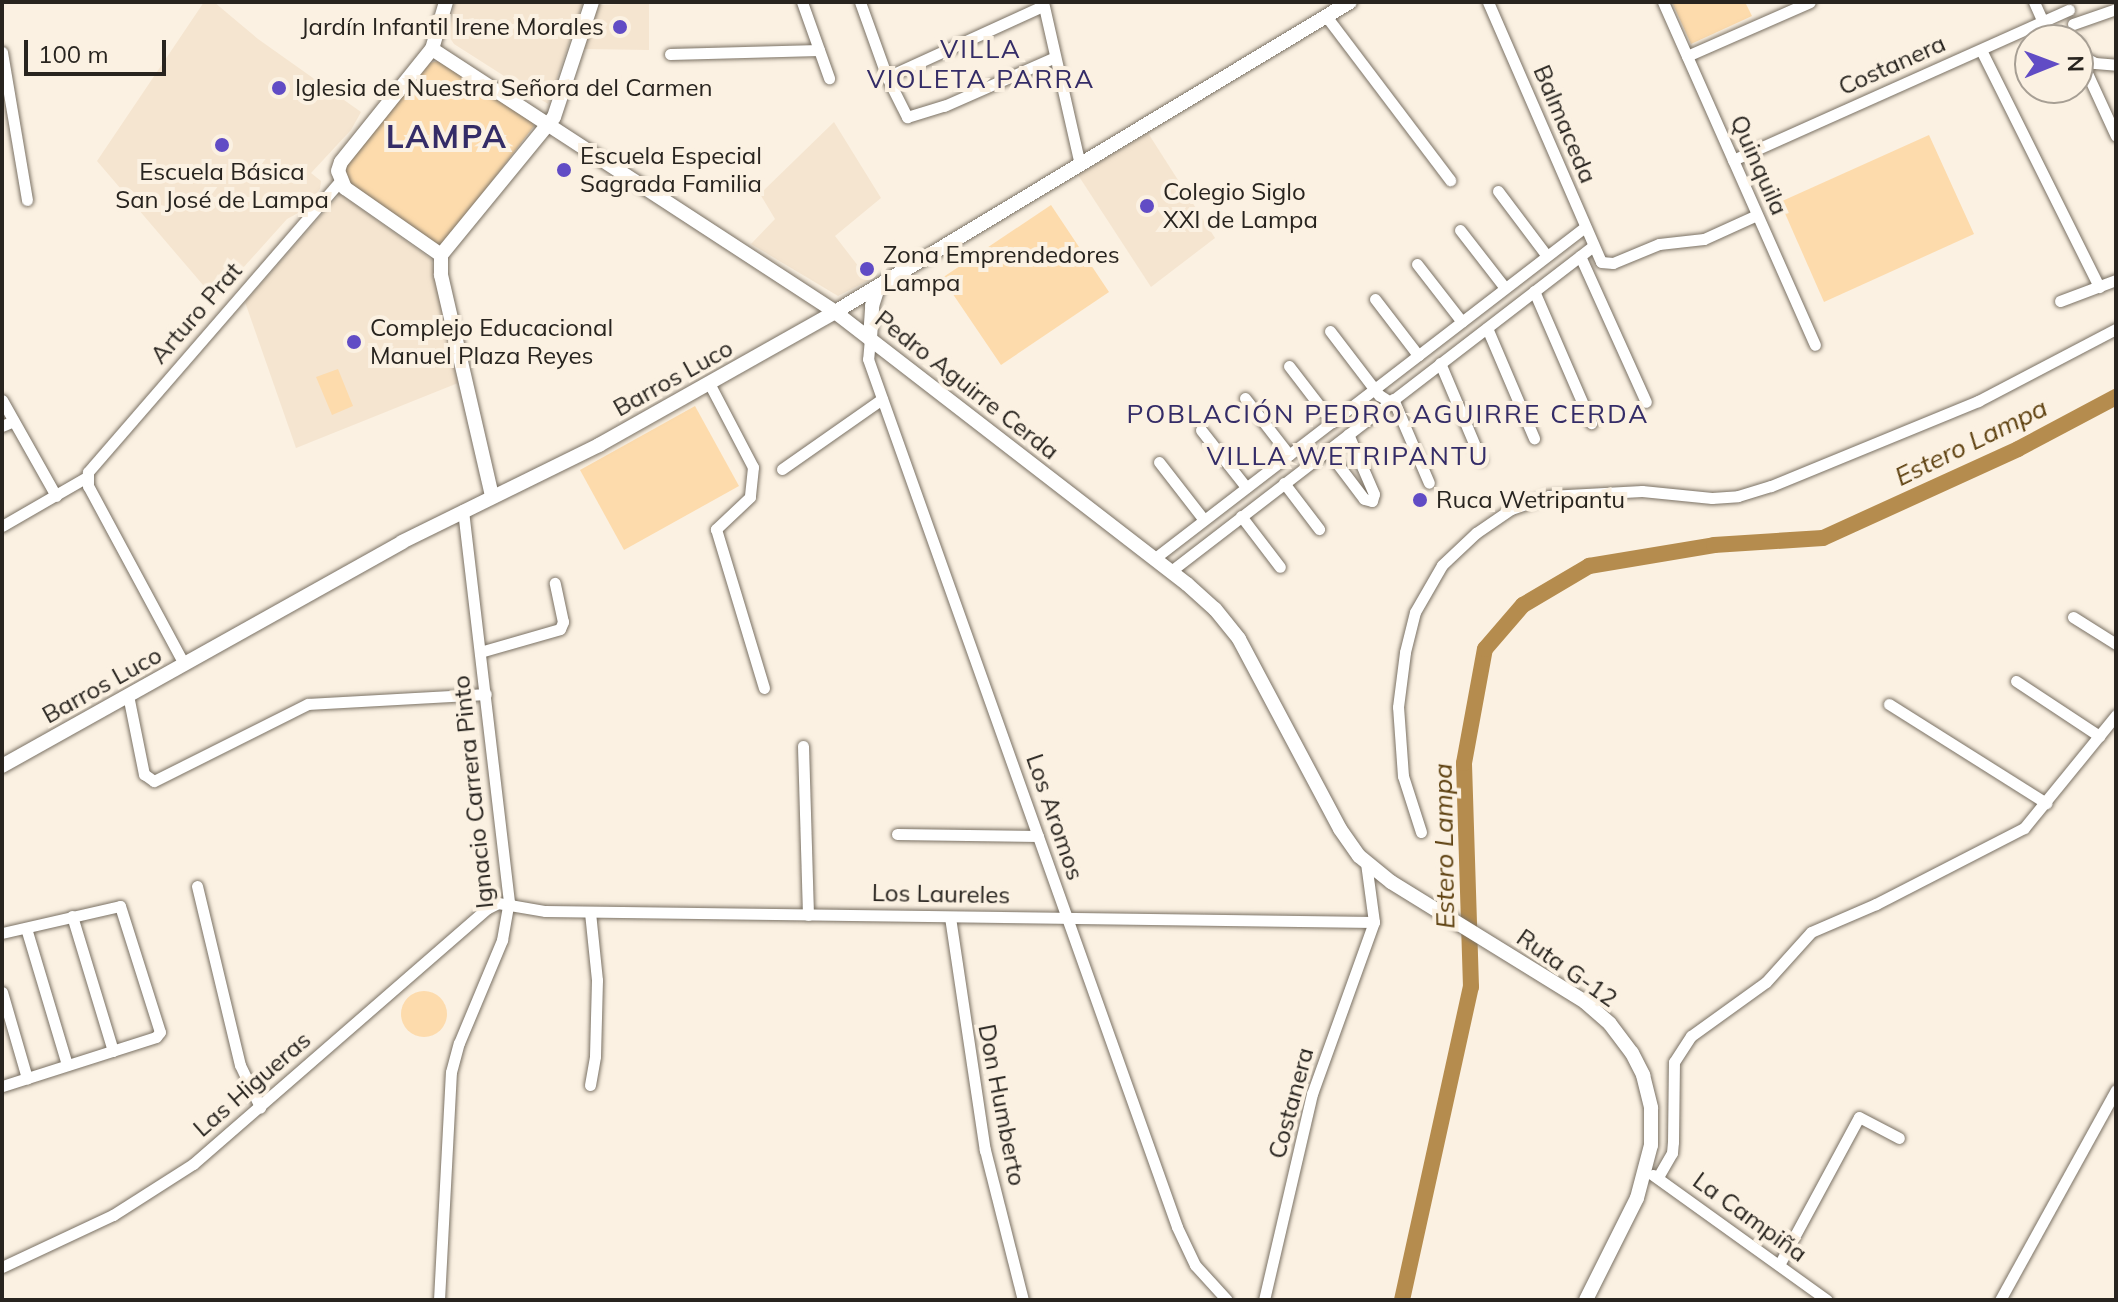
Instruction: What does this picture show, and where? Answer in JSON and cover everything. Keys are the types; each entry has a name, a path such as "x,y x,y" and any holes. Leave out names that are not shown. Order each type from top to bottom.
{"main road":[{"name":"Arturo Prat","path":"339,182 341,162 432,49 446,2"},
{"path":"492,496 444,285 441,255 537,133 549,124 558,108 592,2"},
{"name":"Barros Luco","path":"2,766 463,510 588,451 835,312 1350,2"},
{"name":"Pedro Aguirre Cerda","path":"432,49 835,312 1209,603 1239,639 1340,829 1366,863"},
{"path":"339,182 441,255"},
{"path":"870,338 872,306 878,287"},
{"name":"Ruta G-12","path":"1366,863 1600,1014 1638,1063 1647,1087 1652,1120 1651,1175 1586,1300"}],"street":[{"path":"802,2 829,78"},
{"path":"860,2 887,77 907,117 944,106 1055,57"},
{"name":"Balmaceda","path":"1488,2 1602,263 1613,263 1659,244 1704,239 1757,215"},
{"name":"Quinquila","path":"1663,2 1815,345"},
{"path":"1687,56 1810,2"},
{"path":"2034,2 2043,22"},
{"path":"887,77 1043,4 1080,165"},
{"path":"2067,6 2073,24 2116,9"},
{"name":"Costanera","path":"1733,160 2043,22 2067,6"},
{"path":"1326,16 1450,180"},
{"path":"670,54 819,50"},
{"path":"1981,50 2099,287"},
{"path":"2,52 27,200"},
{"path":"2094,62 2116,65"},
{"path":"2094,84 2116,136"},
{"name":"Arturo Prat","path":"87,477 90,468 339,182"},
{"path":"1498,191 1547,256"},
{"path":"1155,558 1585,227"},
{"path":"1460,230 1505,288"},
{"path":"1560,246 1576,259 1646,402"},
{"path":"1171,571 1593,246"},
{"path":"1417,264 1462,322"},
{"path":"2060,301 2116,280"},
{"path":"1534,291 1591,423"},
{"path":"1375,299 1418,355"},
{"path":"1487,328 1534,438"},
{"path":"1421,832 1403,776 1398,707 1405,652 1415,612 1442,565 1476,533 1511,509 1549,496 1642,491 1712,498 1738,496 1771,486 1978,401 2116,329"},
{"path":"1330,331 1376,388 1392,401 1429,483"},
{"name":"Los Aromos","path":"870,338 866,355 1182,1240 1204,1277 1227,1300"},
{"path":"1440,363 1481,460"},
{"path":"1289,366 1332,422"},
{"path":"709,383 753,467 754,481 747,501 720,521 716,529 764,688"},
{"path":"1365,396 1373,402 1377,412"},
{"path":"1245,398 1289,455"},
{"path":"782,469 882,399"},
{"path":"2,400 8,423 56,496"},
{"path":"1201,430 1246,487"},
{"path":"1327,450 1364,499 1372,501 1374,494 1348,434"},
{"path":"1159,462 1200,524 1208,542"},
{"path":"2,526 87,477 88,486 184,664"},
{"path":"1284,483 1319,529"},
{"name":"Ignacio Carrera Pinto","path":"439,1300 451,1072 459,1043 502,940 509,902 463,510"},
{"path":"1241,516 1280,567"},
{"path":"480,652 560,629 563,622 555,583"},
{"path":"2073,617 2116,644"},
{"path":"2016,681 2099,736"},
{"path":"128,695 144,774 154,781 308,704 486,694"},
{"path":"1889,704 2046,803"},
{"path":"1651,1175 1673,1142 1674,1062 1691,1036 1766,982 1811,932 1876,904 2024,828 2116,715"},
{"path":"803,746 807,910"},
{"path":"897,834 1038,836"},
{"path":"1366,863 1374,922"},
{"path":"197,886 240,1065 258,1104"},
{"name":"Los Laureles","path":"509,902 534,910 590,912 807,910 950,917 1374,922"},
{"name":"Las Higueras","path":"2,1267 105,1219 155,1191 205,1155 258,1104 488,908 509,902"},
{"path":"2,933 115,905 122,908 155,1015 158,1036 2,1086"},
{"path":"590,912 597,980 595,1056 590,1085"},
{"path":"72,916 113,1051"},
{"name":"Don Humberto","path":"950,917 985,1150 1023,1300"},
{"name":"Costanera","path":"1264,1300 1312,1094 1374,922"},
{"path":"26,928 67,1065"},
{"path":"2,992 27,1078"},
{"path":"2000,1300 2116,1090"},
{"path":"1779,1265 1859,1117 1899,1138"},
{"name":"La Campiña","path":"1651,1175 1827,1300"}],"shaded area":[{"name":"Escuela Básica San José de Lampa","path":"204,2 214,2 258,39 361,112 351,130 311,173 321,181 320,189 298,213 287,219 215,299 97,161"},
{"path":"455,2 583,2 548,104 454,44 448,35"},
{"path":"1672,2 1745,2 1752,16 1691,44"},
{"name":"Jardín Infantil Irene Morales","path":"649,3 649,50 584,49 598,5"},
{"path":"438,61 532,121 534,126 443,245 436,248 347,184 344,168 430,63"},
{"path":"834,122 881,198 835,236 869,280 838,296 751,244 775,219 760,194"},
{"name":"Colegio Siglo XXI de Lampa","path":"1148,133 1215,238 1151,287 1078,175"},
{"path":"1929,135 1974,234 1824,302 1780,202"},
{"name":"Complejo Educacional Manuel Plaza Reyes","path":"340,194 431,259 458,383 296,448 245,302"},
{"path":"1051,205 1109,292 1001,365 942,278"},
{"path":"338,369 353,406 332,415 316,377"},
{"path":"695,406 739,486 624,550 580,470"},
{"path":"424,991 440,998 447,1014 440,1030 424,1037 408,1030 401,1014 408,998"}],"waterway":[{"name":"Estero Lampa","path":"1402,1300 1471,987 1464,763 1485,649 1523,605 1589,566 1714,545 1823,538 2018,449 2116,397"}],"place":[{"name":"Jardín Infantil Irene Morales","path":"620,27"},
{"name":"Iglesia de Nuestra Señora del Carmen","path":"279,88"},
{"name":"Escuela Básica San José de Lampa","path":"222,145"},
{"name":"Escuela Especial Sagrada Familia","path":"564,170"},
{"name":"Colegio Siglo XXI de Lampa","path":"1147,206"},
{"name":"Zona Emprendedores Lampa","path":"867,269"},
{"name":"Complejo Educacional Manuel Plaza Reyes","path":"354,342"},
{"name":"Ruca Wetripantu","path":"1420,500"}],"district":[{"name":"VILLA VIOLETA PARRA","path":"981,64"},
{"name":"LAMPA","path":"447,136"},
{"name":"POBLACIÓN PEDRO AGUIRRE CERDA","path":"1388,414"},
{"name":"VILLA WETRIPANTU","path":"1348,456"}]}
